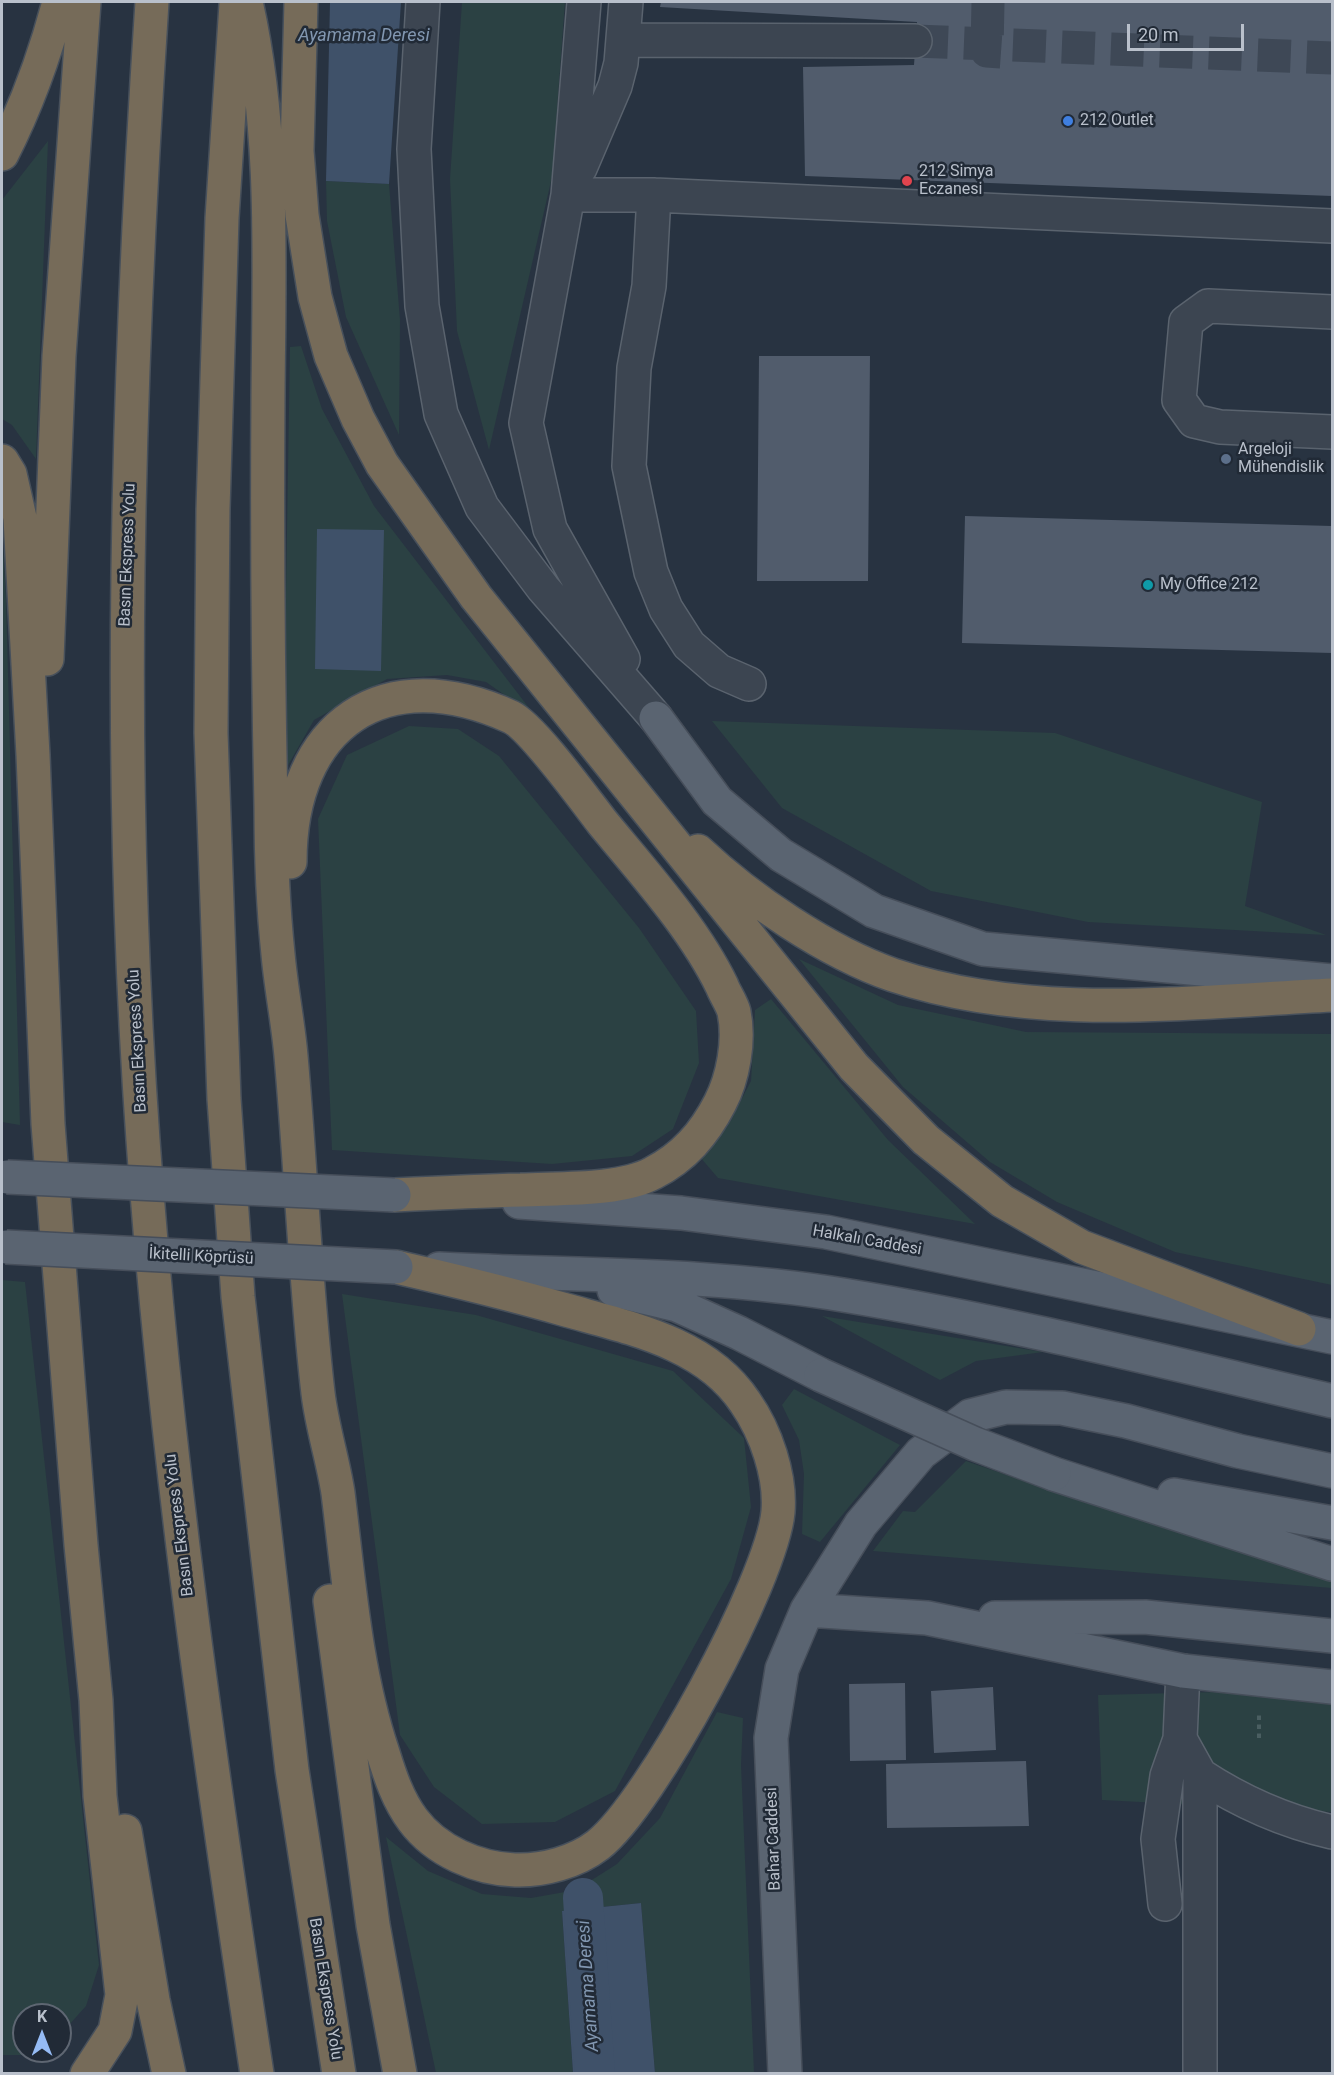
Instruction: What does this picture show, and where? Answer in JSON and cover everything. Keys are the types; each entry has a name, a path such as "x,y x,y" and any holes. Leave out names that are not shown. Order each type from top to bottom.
{"highway":[{"path":"2,154 18,123 45,56 59,2"},
{"path":"33,755 44,709 60,344 84,2"},
{"name":"Basın Ekspress Yolu","path":"152,2 138,215 126,656 129,830 142,1123 165,1399 184,1561 257,2073"},
{"name":"Basın Ekspress Yolu","path":"236,2 222,218 213,509 212,733 224,1099 238,1298 292,1770 339,2073"},
{"path":"246,2 257,52 271,243 268,401 271,813 278,956 290,1050 302,1222 319,1401 336,1483 364,1688 394,1786 414,1822 437,1843 465,1860 514,1870 556,1866 593,1849 619,1825 647,1787 730,1638 771,1545 778,1512 777,1478 764,1440 745,1401 710,1364 648,1334 499,1291 396,1267"},
{"path":"301,2 297,151 302,215 315,297 331,356 358,419 382,464 476,597 854,1067 926,1140 1002,1201 1082,1247 1299,1329"},
{"path":"2,461 10,474 20,518 33,755 48,1124 81,1545 96,1700 100,1796 122,1995 115,2031 87,2073"},
{"path":"290,1050 290,855 294,811 305,774 326,738 360,712 398,696 447,695 514,718 585,800 701,948 734,1012 733,1067 723,1096 708,1127 684,1154 651,1175 613,1184 571,1188 394,1195"},
{"path":"625,782 716,868 775,913 848,954 893,975 973,995 1042,1002 1138,1004 1332,995"},
{"path":"319,1401 317,1481 334,1638 373,1925 400,2073"},
{"path":"96,1700 119,1794 149,1977 169,2073"}],"main road":[{"path":"656,718 717,801 781,855 874,911 983,949 1332,981"},
{"path":"4,1176 394,1195"},
{"name":"Halkalı Caddesi","path":"394,1195 681,1213 826,1232 1332,1336"},
{"name":"İkitelli Köprüsü","path":"3,1247 396,1267"},
{"path":"396,1267 696,1279 843,1295 1086,1344 1332,1401"},
{"path":"554,1275 677,1305 739,1333 821,1375 975,1444 1054,1474 1332,1564"},
{"name":"Bahar Caddesi","path":"785,2073 771,1738 782,1669 807,1610 861,1524 921,1453 970,1416 1006,1407 1062,1408 1332,1471"},
{"path":"1054,1474 1332,1523"},
{"path":"807,1610 927,1618 1145,1617 1332,1636"},
{"path":"927,1618 1183,1671 1332,1687"}],"street":[{"path":"423,2 415,160 422,306 441,414 482,507 543,588 656,718"},
{"path":"584,2 568,195 526,423 550,529 656,718"},
{"path":"568,195 615,86 621,63 626,2"},
{"path":"624,40 915,41"},
{"path":"568,195 654,195 1332,225"},
{"path":"654,195 649,286 634,368 629,466 651,572 666,609 689,645 719,671 749,684"},
{"path":"1332,312 1208,306 1186,322 1179,400 1194,421 1220,427 1332,432"},
{"path":"1165,1904 1158,1839 1167,1776 1180,1739 1183,1671"},
{"path":"1180,1739 1200,1775 1230,1794 1293,1823 1332,1832"},
{"path":"1200,1775 1200,2073"}],"green space":[{"path":"462,2 565,2 552,177 489,450 457,331 450,179"},
{"path":"48,141 36,459 12,425 2,419 2,200"},
{"path":"326,181 389,184 400,320 399,435 346,317 327,221"},
{"path":"301,346 322,409 374,506 536,717 486,682 447,675 387,679 314,720 283,774 290,347"},
{"path":"2,533 6,598 20,1125 2,1122"},
{"path":"712,721 1055,733 1262,802 1245,906 1326,935 1088,922 931,891 782,808"},
{"path":"409,726 458,729 499,756 639,928 696,1011 699,1063 673,1129 632,1156 552,1164 332,1150 318,819 347,755"},
{"path":"799,959 898,1005 1026,1032 1332,1034 1332,1285 1175,1252 1057,1202 990,1162 903,1087"},
{"path":"771,999 888,1140 975,1224 718,1178 700,1157 727,1127 751,1081 755,1010"},
{"path":"2,1280 25,1282 99,1965 86,2006 72,2022 72,2003 12,2003 12,2055 2,2055"},
{"path":"342,1294 476,1315 673,1371 744,1438 751,1507 731,1579 615,1791 555,1822 482,1824 434,1787 400,1735"},
{"path":"822,1316 1043,1352 976,1361 940,1380"},
{"path":"794,1389 900,1445 820,1542 802,1534 804,1474 799,1440 782,1405"},
{"path":"966,1461 1112,1511 1332,1575 1332,1588 873,1551 903,1511 915,1512"},
{"path":"1217,1692 1332,1701 1332,1812 1102,1800 1098,1695"},
{"path":"717,1712 743,1718 741,1765 754,2073 655,2073 641,1903 562,1911 573,2073 436,2073 386,1837 428,1871 482,1894 531,1898 576,1890 617,1864 660,1818"}],"water":[{"name":"Ayamama Deresi","path":"330,2 401,2 389,184 326,181"},
{"path":"317,529 384,530 381,671 315,669"},
{"path":"641,1903 655,2073 573,2073 562,1911"}],"building":[{"name":"212 Outlet","path":"661,2 1332,2 1332,196 805,176 803,67 914,65 917,22 660,7"},
{"path":"759,356 870,356 868,581 757,581"},
{"name":"My Office 212","path":"965,516 1332,526 1332,653 962,643"},
{"path":"905,1683 906,1760 850,1761 849,1684"},
{"path":"993,1687 996,1750 934,1753 931,1691"},
{"path":"1026,1761 1029,1826 887,1828 886,1764"}],"waterway":[{"name":"Ayamama Deresi","path":"583,1898 595,2074"}],"tunnel":[{"path":"988,2 987,51 1001,52"},
{"path":"915,41 1332,58"}],"place":[{"name":"212 Outlet","path":"1068,121"},
{"name":"212 Simya Eczanesi","path":"907,181"},
{"name":"Argeloji Mühendislik","path":"1226,459"},
{"name":"My Office 212","path":"1148,585"}]}
